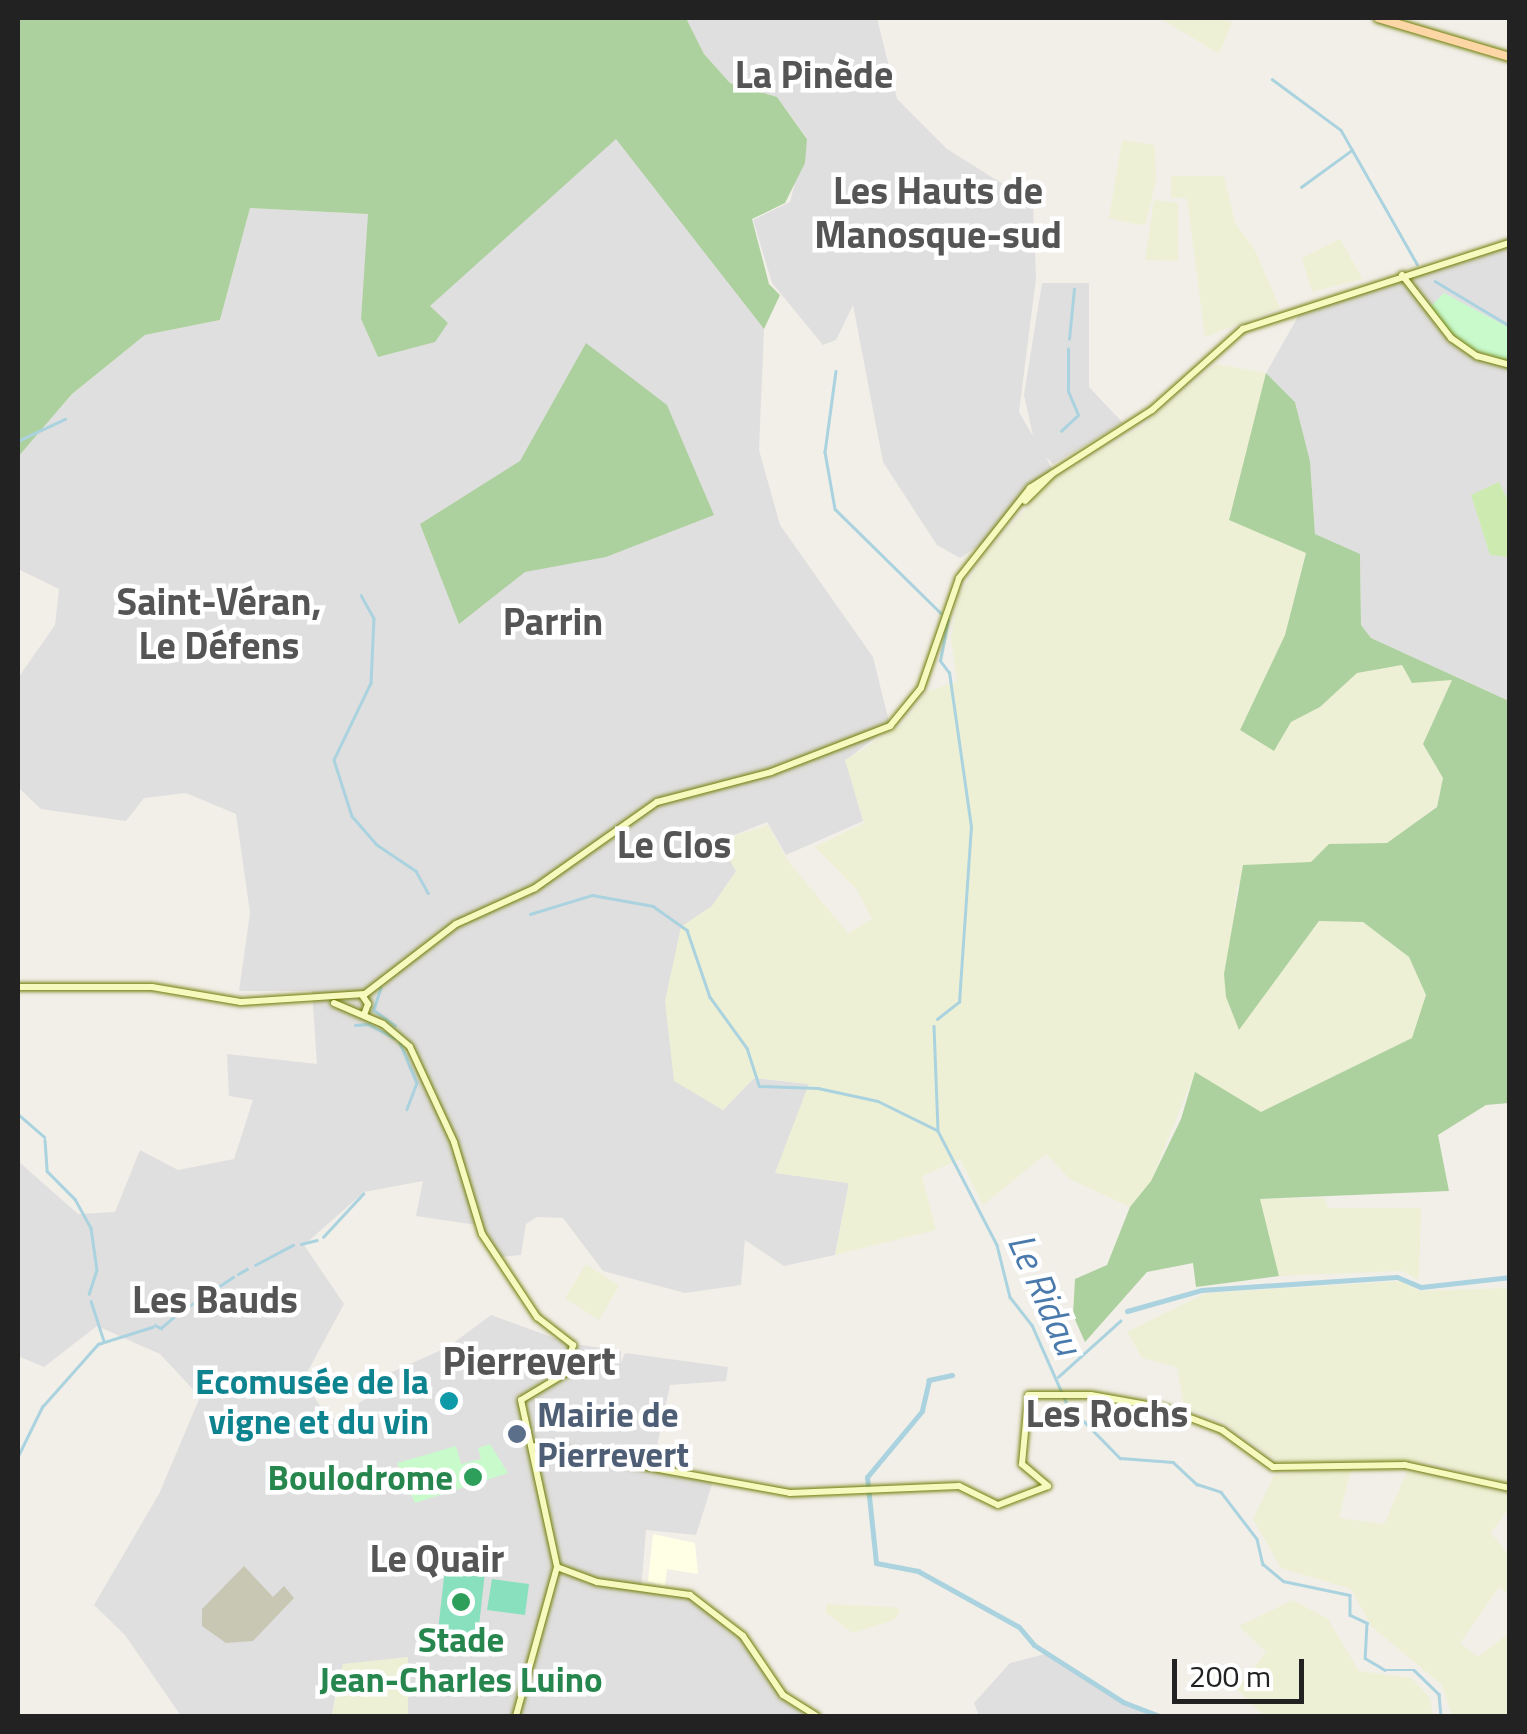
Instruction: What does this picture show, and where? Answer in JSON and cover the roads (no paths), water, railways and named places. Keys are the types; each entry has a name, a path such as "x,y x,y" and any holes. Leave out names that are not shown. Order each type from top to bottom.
{"main road":[{"path":"1378,18 1510,57"},
{"path":"365,1006 380,980 456,924 536,888 656,803 772,772 893,723 926,677 959,578 994,534 1044,478 1152,410 1243,329 1510,243"},
{"path":"1402,280 1452,338 1484,359 1510,364"},
{"path":"18,988 134,986 231,1002 348,998 365,1006 414,1053 454,1142 482,1234 533,1313 572,1343 566,1373 521,1398 557,1567 516,1716"},
{"path":"346,1009 348,998"},
{"path":"323,1000 346,1009 365,1006"},
{"path":"532,1446 790,1492 958,1486 998,1505 1047,1489 1022,1464 1030,1398 1098,1396 1190,1416 1222,1430 1249,1455 1280,1468 1405,1465 1510,1488"},
{"path":"557,1567 597,1582 690,1595 743,1636 786,1698 817,1716"}],"waterway":[{"path":"1272,79 1341,130 1417,264"},
{"path":"1301,187 1352,150"},
{"path":"1435,281 1510,326"},
{"path":"1069,339 1074,289"},
{"path":"1061,431 1078,415 1068,391 1068,349"},
{"name":"Le Ridau","path":"836,371 825,452 835,509 941,613"},
{"path":"18,441 65,419"},
{"path":"361,595 374,618 371,683 334,760 352,816 376,844 416,871 428,893"},
{"name":"Le Ridau","path":"937,1019 959,1002 971,827 949,673 940,661 948,620"},
{"path":"530,914 592,895 653,906 687,930 710,997 747,1048 759,1086 818,1088 878,1101 937,1130"},
{"path":"381,988 374,1010 395,1025"},
{"path":"355,1025 368,1024 394,1038"},
{"name":"Le Ridau","path":"934,1026 938,1131 997,1245 1010,1297 1032,1325 1067,1404 1120,1458 1173,1462 1197,1484 1221,1492 1257,1539 1263,1564 1283,1581 1350,1595 1350,1615 1367,1623 1365,1658 1385,1670 1414,1670 1439,1694 1441,1716"},
{"path":"400,1043 417,1083 407,1109"},
{"path":"18,1114 44,1137"},
{"path":"45,1140 47,1171 75,1199 91,1228 97,1270 89,1294"},
{"path":"323,1237 363,1194"},
{"path":"301,1244 317,1240"},
{"path":"255,1265 293,1245"},
{"path":"238,1274 247,1269"},
{"path":"183,1310 233,1277"},
{"path":"1127,1311 1201,1290 1397,1277 1421,1287 1510,1277"},
{"path":"91,1301 104,1341"},
{"path":"155,1325 161,1328 177,1314"},
{"path":"1058,1377 1120,1321"},
{"path":"18,1456 42,1407 98,1344 152,1327"},
{"path":"952,1375 929,1380 922,1411 867,1477 876,1563 918,1571 1019,1627 1034,1645 1123,1702 1159,1716"}],"place":[{"name":"Ecomusée de la vigne et du vin","path":"449,1401"},
{"name":"Mairie de Pierrevert","path":"517,1434"},
{"name":"Boulodrome","path":"473,1477"},
{"name":"Stade Jean-Charles Luino","path":"461,1602"}],"district":[{"name":"La Pinède","path":"814,75"},
{"name":"Les Hauts de Manosque-sud","path":"938,213"},
{"name":"Parrin","path":"553,622"},
{"name":"Saint-Véran, Le Défens","path":"219,624"},
{"name":"Le Clos","path":"674,845"},
{"name":"Les Bauds","path":"215,1300"},
{"name":"Pierrevert","path":"529,1361"},
{"name":"Les Rochs","path":"1107,1414"},
{"name":"Le Quair","path":"437,1559"}]}
